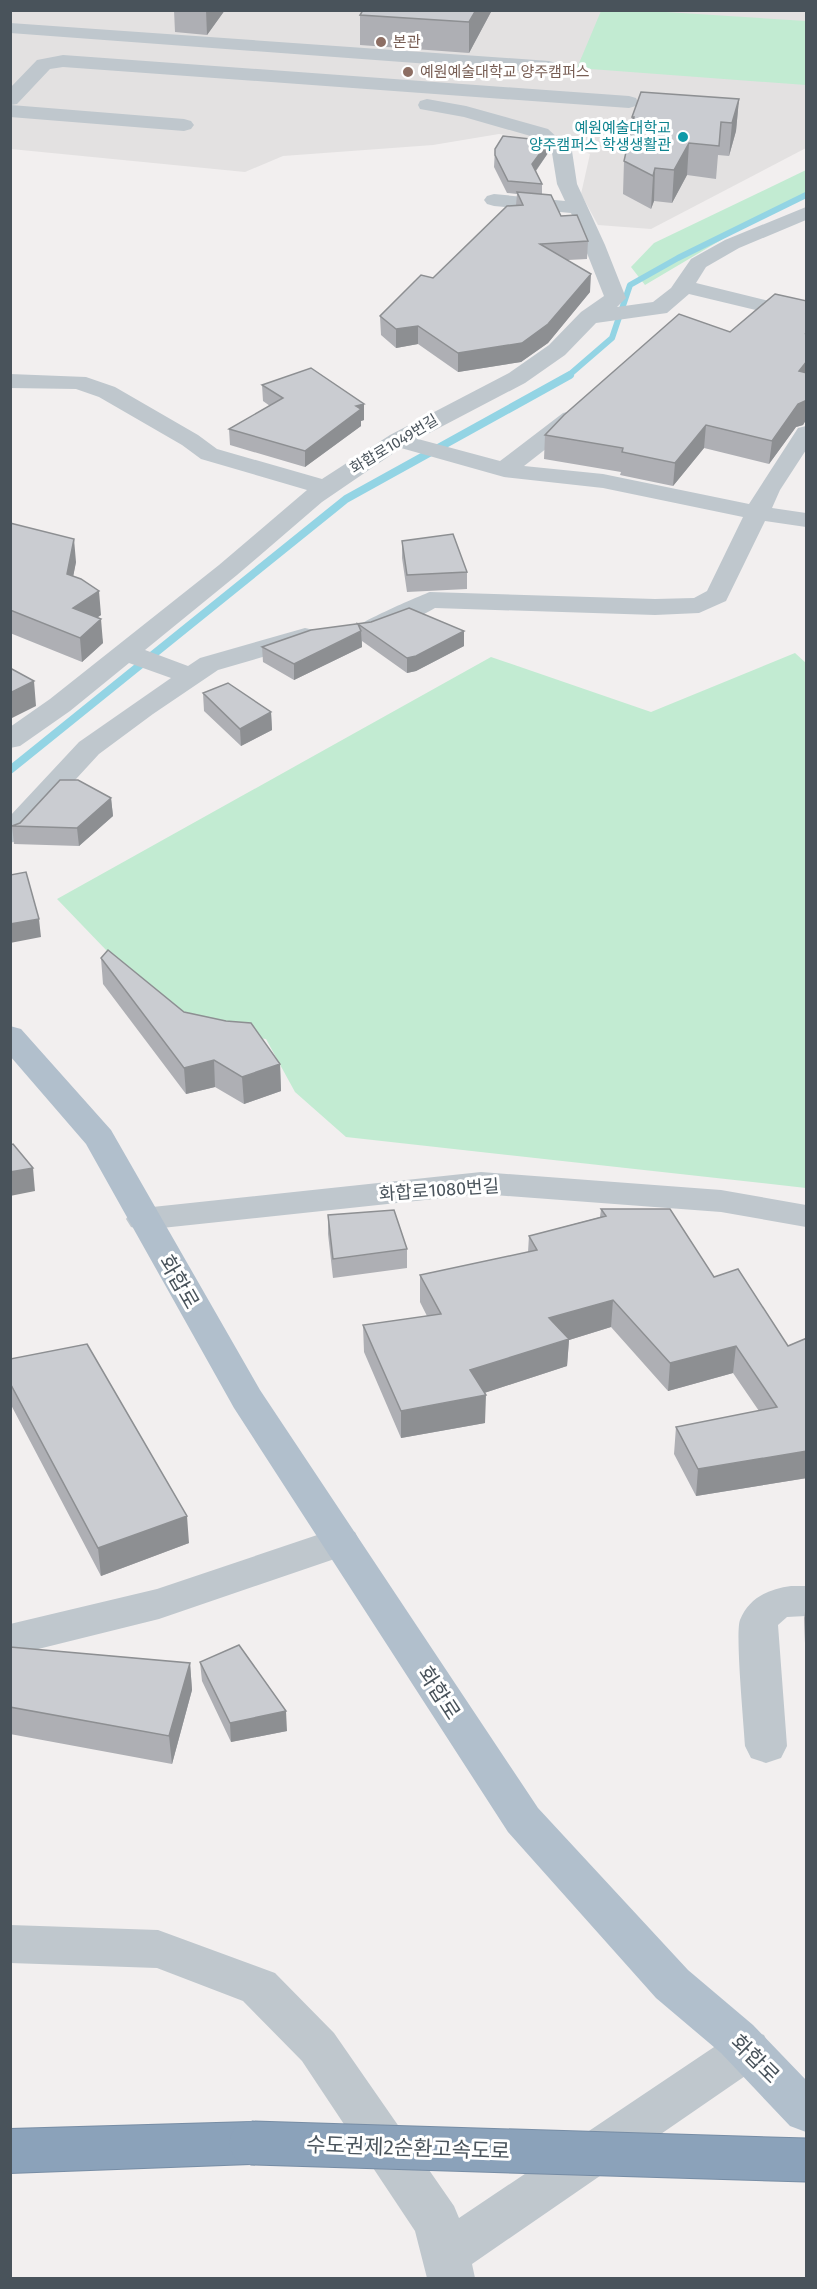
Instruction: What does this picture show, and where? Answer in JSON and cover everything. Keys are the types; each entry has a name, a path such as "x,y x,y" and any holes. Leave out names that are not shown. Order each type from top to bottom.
{"highway":[{"name":"수도권제2순환고속도로","path":"10,2151 251,2143 807,2160"}],"main road":[{"name":"화합로","path":"10,1036 99,1138 117,1174 247,1399 523,1820 672,1984 748,2049 807,2111"}],"street":[{"path":"19,28 44,10"},
{"path":"19,28 549,67"},
{"path":"10,100 44,64 63,61 629,102"},
{"path":"402,100 466,112 541,133 562,151 567,184 579,208"},
{"path":"10,111 184,125"},
{"path":"494,200 579,208"},
{"name":"화합로1049번길","path":"10,740 129,653 326,488 374,454 409,443 437,418 517,378 606,316 615,298 596,245 579,208"},
{"path":"606,316 659,308 683,286 698,263 732,244 807,213"},
{"path":"683,286 807,316"},
{"path":"10,381 78,382 106,392 190,440 208,454 326,488"},
{"path":"504,470 572,418"},
{"path":"10,834 88,748 183,674 209,664 301,636 362,629 396,618 430,600 655,607 699,605 717,596 759,513 768,490 807,432"},
{"path":"409,443 504,470 603,481 759,513 807,520"},
{"path":"129,653 183,674"},
{"name":"화합로1080번길","path":"143,1219 480,1183 721,1201 807,1216"},
{"path":"10,1640 159,1604 341,1542"},
{"path":"766,1746 758,1623 771,1605 788,1600 807,1601"},
{"path":"10,1944 158,1949 259,1987 318,2047 437,2222 449,2266 748,2049"}],"shaded area":[{"name":"예원예술대학교 양주캠퍼스","path":"10,11 806,11 806,148 651,229 598,225 581,194 590,154 561,143 499,134 433,145 283,156 245,172 11,149"}],"green space":[{"path":"601,11 650,11 806,21 806,85 577,68"},
{"path":"806,170 806,195 770,211 645,285 631,267 654,243"},
{"path":"795,653 806,663 806,1188 346,1137 295,1092 266,1039 181,1028 57,899 491,657 651,712"}],"building":[{"path":"363,10 476,10 469,22 360,15"},
{"path":"641,92 739,99 732,123 721,122 719,146 689,143 674,170 655,168 653,176 624,161 634,117 632,117"},
{"path":"503,136 549,141 532,164 542,184 508,181 495,155 495,149"},
{"path":"517,192 551,195 561,216 577,215 588,241 540,244 591,274 548,324 522,343 458,353 418,326 396,329 380,316 421,275 433,278 507,206 523,205"},
{"path":"775,294 807,301 807,333 805,334 807,334 807,361 799,371 807,373 807,399 798,404 772,441 706,425 675,463 622,452 623,448 545,435 564,415 679,314 730,332"},
{"path":"311,368 364,404 356,406 361,409 305,451 229,429 283,398 262,385"},
{"path":"10,523 74,539 67,574 81,579 99,591 73,608 101,619 80,638 10,610"},
{"path":"453,534 467,572 407,575 402,541"},
{"path":"409,608 464,631 416,656 407,658 358,624 361,631 294,664 262,647 311,630 371,622"},
{"path":"10,668 34,681 10,693"},
{"path":"228,683 271,712 240,729 203,693"},
{"path":"60,780 78,780 111,798 77,828 12,826 20,823"},
{"path":"26,872 39,919 10,924 10,875"},
{"path":"108,950 184,1012 226,1021 251,1023 280,1064 242,1077 214,1060 184,1068 101,958"},
{"path":"13,1144 33,1168 10,1172 10,1145"},
{"path":"601,1209 670,1209 714,1277 738,1269 788,1346 807,1338 807,1451 698,1469 676,1427 777,1407 736,1346 670,1363 613,1300 549,1318 569,1339 470,1370 486,1395 401,1411 363,1325 441,1314 420,1275 537,1250 529,1236 606,1216"},
{"path":"394,1210 407,1249 333,1259 328,1215"},
{"path":"87,1344 187,1516 98,1548 10,1383 10,1359"},
{"path":"239,1645 286,1711 230,1723 200,1662"},
{"path":"10,1647 190,1663 169,1736 10,1707"}],"waterway":[{"path":"568,376 612,338 630,285 678,258 806,195"},
{"path":"10,770 346,499 570,375"}],"place":[{"name":"본관","path":"381,42"},
{"name":"예원예술대학교 양주캠퍼스","path":"408,72"},
{"name":"예원예술대학교 양주캠퍼스 학생생활관","path":"683,137"}]}
